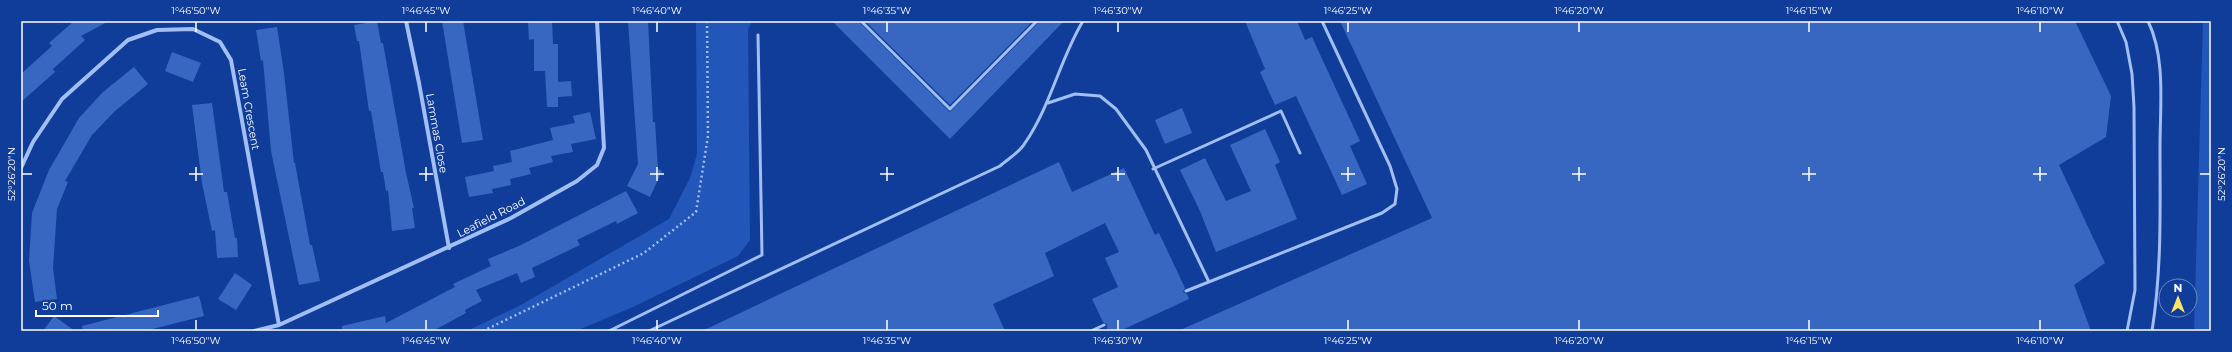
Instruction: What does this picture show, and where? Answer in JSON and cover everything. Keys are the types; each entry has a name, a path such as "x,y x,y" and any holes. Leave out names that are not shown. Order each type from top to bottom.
{"street":[{"name":"Lammas Close","path":"406,21 449,248"},
{"name":"Leafield Road","path":"254,331 279,325 449,248 511,218 577,182 597,165 604,148 597,21"},
{"name":"Leam Crescent","path":"21,168 33,142 62,99 128,40 157,30 193,28 220,42 231,60 279,325"}],"lane":[{"path":"861,21 950,110 1037,21"},
{"path":"649,331 1000,166 1025,144 1048,103 1075,34 1083,21"},
{"path":"1186,291 1382,213 1395,204 1397,189 1390,166 1322,21"},
{"path":"2117,21 2126,42 2132,74 2134,107 2135,290 2128,331"},
{"path":"2148,21 2155,35 2160,97 2162,232 2158,291 2152,331"},
{"path":"609,331 762,255 758,35"},
{"path":"1048,103 1075,94 1100,96 1116,109 1146,150 1209,282"},
{"path":"1154,169 1281,111 1300,154"},
{"path":"1091,331 1104,325"}],"path":[{"path":"483,331 644,253 696,212 708,136 707,21"}],"shaded area":[{"path":"696,21 752,21 748,30 750,240 738,256 633,307 576,331 467,331 519,306 669,219 690,178 697,154"},
{"path":"2203,21 2211,21 2211,331 2194,331 2194,318 2198,318 2198,278 2196,278"}],"building":[{"path":"74,21 109,21 81,36 85,40 53,69 55,72 21,102 21,74 52,46 49,43"},
{"path":"377,21 381,43 383,43 406,173 414,208 412,208 415,228 392,231 388,190 386,191 383,172 381,172 371,111 369,111 359,41 357,41 354,25"},
{"path":"442,21 463,21 483,140 462,143"},
{"path":"528,21 552,21 553,44 558,44 558,82 571,81 572,96 558,97 558,107 547,107 545,71 534,71 534,39 529,40"},
{"path":"628,21 648,21 653,122 655,122 658,169 662,171 650,197 627,186 638,164"},
{"path":"832,21 858,21 950,112 1040,21 1064,21 950,139"},
{"path":"865,21 1033,21 950,105"},
{"path":"1245,21 1297,21 1305,40 1312,37 1360,141 1350,146 1367,184 1342,195 1296,96 1275,105 1260,72 1265,69"},
{"path":"1340,21 2075,21 2111,96 2106,137 2059,165 2105,263 2074,285 2091,331 1178,331 1432,218"},
{"path":"277,27 284,73 294,163 310,245 312,245 320,281 299,285 271,151 263,60 261,61 256,30"},
{"path":"172,52 201,63 193,82 165,71"},
{"path":"134,67 148,84 115,111 92,135 65,181 68,182 57,209 53,268 57,299 35,302 29,261 32,213 49,170 79,118 103,92"},
{"path":"212,103 224,192 227,192 235,238 237,238 238,257 217,258 215,230 212,231 202,183 192,105"},
{"path":"1182,108 1192,133 1165,144 1155,120"},
{"path":"590,112 596,139 571,144 573,152 551,156 553,162 529,168 531,174 510,179 511,185 492,189 493,193 469,197 465,177 494,171 493,166 512,162 510,151 553,140 550,128 575,123 573,116"},
{"path":"1265,129 1280,162 1275,165 1297,219 1216,252 1200,211 1180,170 1205,158 1226,201 1251,191 1230,145"},
{"path":"1059,162 1072,192 1124,168 1155,235 1159,233 1185,288 1183,292 1187,294 1189,299 1120,331 1107,331 1107,324 1103,322 1092,299 1118,287 1105,258 1119,252 1105,223 1045,253 1054,276 993,304 1005,331 702,331"},
{"path":"626,191 638,213 617,224 616,221 577,240 580,245 532,268 535,277 521,283 517,273 476,290 482,301 465,310 466,313 433,331 342,331 342,326 385,316 386,323 455,287 453,284 491,266 488,259 521,245"},
{"path":"235,273 252,285 236,310 218,299"},
{"path":"199,296 204,316 145,331 83,331 82,326"},
{"path":"54,316 75,331 43,331"}]}
